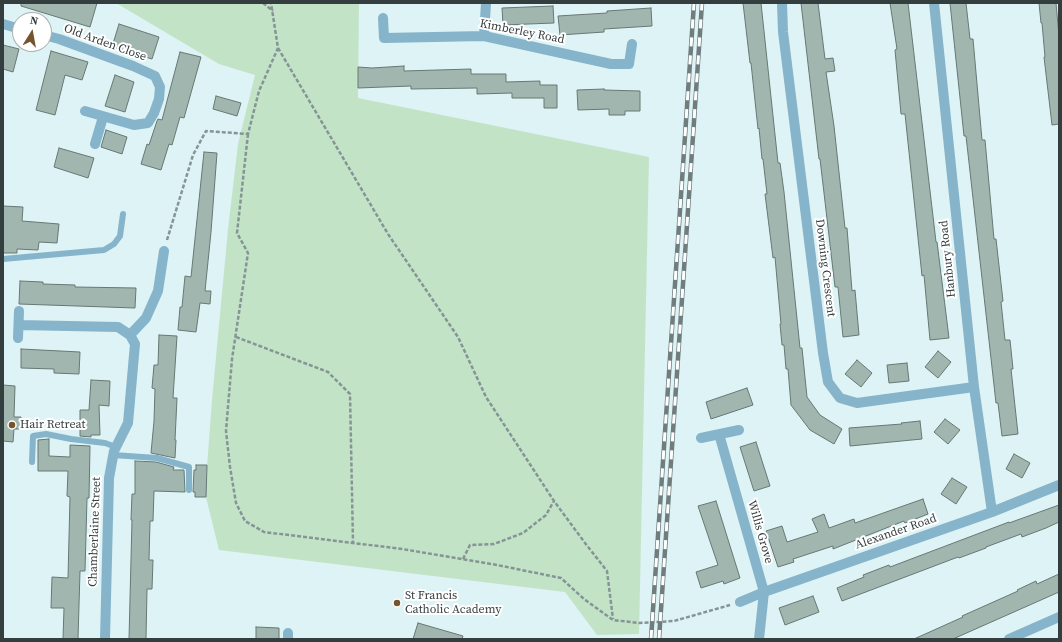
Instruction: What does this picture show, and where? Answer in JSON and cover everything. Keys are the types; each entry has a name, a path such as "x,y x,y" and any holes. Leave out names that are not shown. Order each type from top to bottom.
{"street":[{"path":"484,36 486,3"},
{"name":"Downing Crescent","path":"782,3 783,32 820,330 828,382 840,398 857,403 974,387"},
{"name":"Hanbury Road","path":"934,3 974,387 992,512"},
{"name":"Kimberley Road","path":"383,18 384,38 484,36 611,64 629,64 632,44"},
{"name":"Old Arden Close","path":"52,37 133,66 155,76 160,87 159,99 154,113 148,123 134,125 85,111"},
{"path":"95,144 103,117"},
{"path":"19,325 118,326 130,335 146,318 158,291 164,251"},
{"path":"18,338 19,311"},
{"name":"Chamberlaine Street","path":"105,639 109,478 114,451 128,423 135,344 130,335"},
{"path":"701,438 739,430"},
{"name":"Willis Grove","path":"719,434 764,592 759,639"},
{"name":"Alexander Road","path":"740,602 764,592 992,512 1059,484"},
{"path":"1009,639 1059,617"}],"lane":[{"path":"3,259 104,250 114,244 120,236 123,214"},
{"path":"32,462 33,436 46,434 105,443 114,451 157,458 189,467 189,490"}],"path":[{"path":"263,3 273,12"},
{"path":"271,3 278,48 388,234 458,336 486,398 554,501 607,571 613,620"},
{"path":"278,48 259,91 248,134 237,233 248,253 232,359 226,431 236,503 245,521 264,532 463,559 561,578 584,599 613,620 639,623 674,621 740,602"},
{"path":"164,251 193,155 206,131 248,134"},
{"path":"236,337 328,372 350,394 353,543"},
{"path":"463,559 470,545 494,544 523,533 546,515 554,501"}],"green space":[{"path":"116,3 359,3 358,98 649,157 639,634 597,635 565,592 219,550 205,493 212,400 228,229 238,144 255,75 219,64"}],"building":[{"path":"21,3 97,3 90,27 52,15 52,12 41,12 21,6"},
{"path":"743,3 761,3 778,163 780,163 784,192 800,348 802,348 807,397 820,415 842,429 834,444 810,430 791,405 788,369 786,369 784,345 782,345 775,257 773,258 765,194 767,194 763,159"},
{"path":"801,3 818,3 825,59 833,58 835,71 826,72 834,126 845,228 847,228 852,291 855,290 859,335 843,337 838,287 835,287"},
{"path":"890,3 908,3 936,242 949,338 930,340 905,114 901,114 895,50 897,49"},
{"path":"950,3 966,3 970,39 973,39 982,140 985,140 994,239 996,239 1003,301 1001,302 1005,340 1010,340 1013,369 1011,369 1018,434 1002,436 998,403 996,403 966,136 964,136"},
{"path":"1039,3 1056,3 1059,36 1059,124 1052,125 1044,57 1042,23"},
{"path":"553,6 554,23 503,25 502,8"},
{"path":"651,8 652,26 604,29 604,32 560,35 558,16 607,13 607,11"},
{"path":"119,24 159,37 152,59 112,47"},
{"path":"3,45 12,47 12,52 18,52 13,72 3,69"},
{"path":"51,52 88,62 82,80 65,75 55,115 36,110"},
{"path":"180,52 201,57 184,118 180,117 172,145 169,144 161,170 141,164 147,144 149,145 157,121 158,119 162,120"},
{"path":"404,66 404,71 471,69 471,74 506,74 506,82 540,81 540,85 557,85 557,108 544,108 544,98 512,98 512,93 477,94 477,88 411,89 411,86 358,88 358,67 372,68"},
{"path":"115,75 134,82 125,112 105,106"},
{"path":"604,89 640,91 640,111 625,111 625,115 609,115 609,109 578,110 577,90"},
{"path":"216,96 241,103 237,116 213,109"},
{"path":"106,130 127,137 122,154 101,147"},
{"path":"59,148 94,158 88,178 54,167"},
{"path":"204,152 217,153 205,291 211,291 210,304 200,303 196,332 178,330 185,276 191,277"},
{"path":"3,206 23,207 22,221 59,224 57,243 39,242 38,250 17,249 17,253 3,253"},
{"path":"20,281 43,282 43,284 75,285 75,287 136,288 135,308 19,304"},
{"path":"159,335 177,336 173,398 177,398 175,458 151,453 155,389 152,388 154,365 158,365"},
{"path":"21,349 80,352 79,374 54,373 54,369 21,368"},
{"path":"938,351 951,362 938,378 925,367"},
{"path":"857,360 872,373 861,387 845,374"},
{"path":"907,363 909,381 889,383 887,365"},
{"path":"91,380 110,381 109,406 99,405 100,435 91,435 91,437 80,436 80,410 89,410"},
{"path":"3,385 15,386 14,417 21,417 20,429 14,429 13,442 3,441"},
{"path":"747,388 753,405 711,419 706,402"},
{"path":"945,419 960,430 948,444 934,432"},
{"path":"920,421 922,439 850,446 849,428 902,424 901,423"},
{"path":"49,439 49,456 70,457 70,445 90,446 85,571 80,571 78,639 63,639 64,608 51,608 52,577 68,578 70,497 67,496 68,471 38,471 38,440"},
{"path":"756,442 770,486 754,491 740,447"},
{"path":"1014,454 1030,463 1022,478 1006,469"},
{"path":"135,461 156,462 174,467 173,470 184,470 185,492 154,491 153,521 150,521 149,560 153,560 152,589 147,589 146,639 129,639 131,520 132,494 135,494"},
{"path":"196,465 207,465 206,497 195,497 195,492 193,492 194,470 196,470"},
{"path":"952,478 967,487 956,504 941,494"},
{"path":"923,499 928,514 905,523 904,521 833,549 833,546 793,559 794,562 778,567 766,531 782,526 787,542 818,532 812,519 824,514 829,528 854,519 855,523"},
{"path":"716,501 740,578 724,584 723,581 701,588 696,572 718,565 698,506"},
{"path":"1059,505 1059,522 1046,528 1022,537 1021,534 842,601 837,588 864,577 863,575 889,565 890,567 1009,522"},
{"path":"1059,574 1059,592 953,639 914,639 1018,591 1017,590 1036,581 1037,584"},
{"path":"813,596 819,612 785,625 779,608"},
{"path":"418,623 463,636 462,639 413,639"},
{"path":"256,627 279,628 279,639 256,639"}],"railway":[{"path":"651,639 694,3"},
{"path":"659,639 702,3"}],"place":[{"name":"Hair Retreat","path":"12,425"},
{"name":"St Francis Catholic Academy","path":"397,603"}]}
